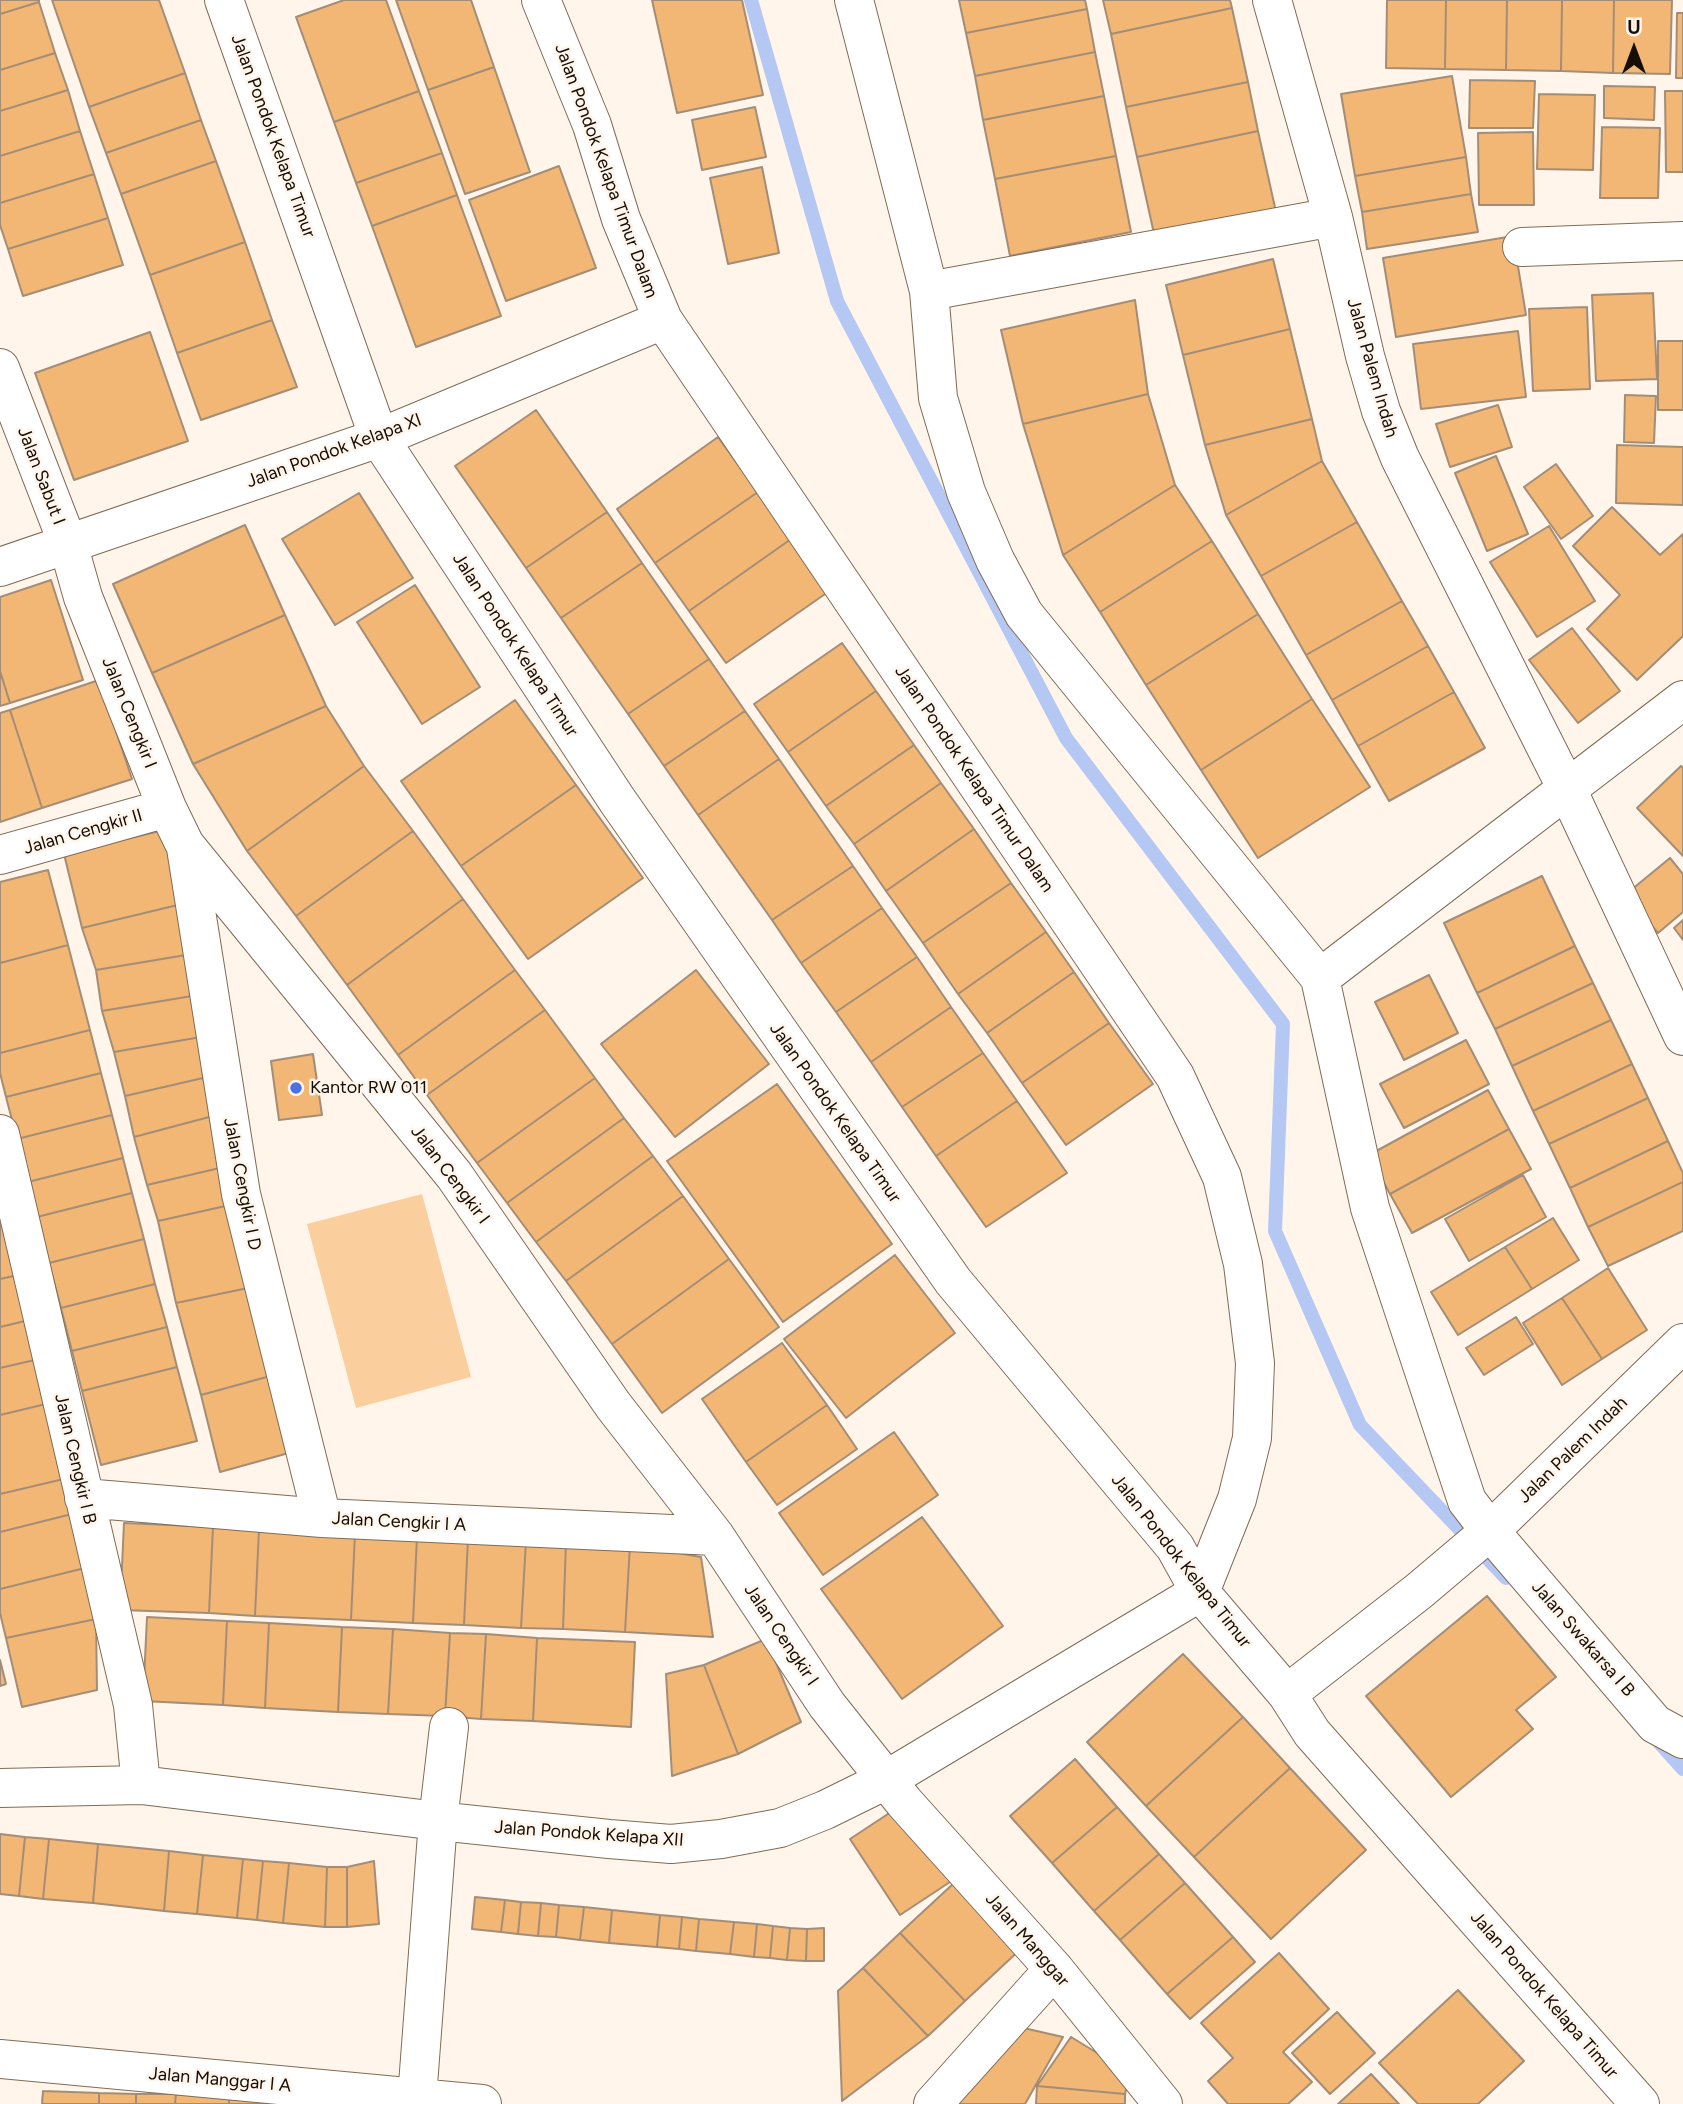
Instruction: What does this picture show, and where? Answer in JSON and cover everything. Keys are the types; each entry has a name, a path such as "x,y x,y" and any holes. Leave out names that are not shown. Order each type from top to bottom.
{"street":[{"name":"Jalan Pondok Kelapa Timur","path":"224,0 379,438 617,800 953,1281 1175,1547 1200,1592 1287,1694 1312,1732 1640,2104"},
{"name":"Jalan Pondok Kelapa Timur Dalam","path":"541,0 592,125 621,219 663,320 1175,1076 1222,1177 1243,1264 1255,1363 1252,1438 1237,1499 1200,1592"},
{"path":"854,0 929,291 938,398 962,478 995,560 1024,614 1320,978 1370,1208 1467,1500 1483,1536"},
{"name":"Jalan Palem Indah","path":"1272,0 1333,217 1365,356 1381,411 1399,458 1567,789 1683,1036"},
{"path":"929,291 1333,217"},
{"path":"1522,247 1683,241"},
{"name":"Jalan Pondok Kelapa XI","path":"0,567 379,438 663,320"},
{"name":"Jalan Sabut I","path":"0,368 68,544"},
{"name":"Jalan Cengkir I","path":"68,544 83,597 167,808 185,845 454,1175 613,1405 715,1536 827,1705 886,1780"},
{"path":"1320,978 1683,700"},
{"name":"Jalan Cengkir II","path":"0,855 167,808"},
{"name":"Jalan Cengkir I D","path":"185,845 241,1194 322,1518"},
{"name":"Jalan Cengkir I B","path":"0,1136 133,1705 141,1785"},
{"name":"Jalan Palem Indah","path":"1287,1694 1419,1591 1483,1536 1683,1343"},
{"name":"Jalan Cengkir I A","path":"84,1498 322,1518 715,1536"},
{"name":"Jalan Swakarsa I B","path":"1483,1536 1655,1724 1683,1739"},
{"name":"Jalan Pondok Kelapa XII","path":"0,1788 141,1785 438,1821 671,1844 722,1839 780,1828 825,1810 886,1780 1200,1592"},
{"path":"418,2098 438,1821 449,1727"},
{"name":"Jalan Manggar","path":"886,1780 1054,1969 1163,2104"},
{"path":"933,2104 1054,1969"},
{"name":"Jalan Manggar I A","path":"0,2059 482,2104"}],"shaded area":[{"path":"422,1194 471,1377 356,1408 307,1224"}],"building":[{"path":"0,0 39,0 39,2 0,14"},
{"path":"52,0 159,0 185,73 89,107"},
{"path":"344,0 386,0 419,91 334,122 296,17"},
{"path":"396,0 471,0 494,67 428,90"},
{"path":"652,0 742,0 763,95 677,113"},
{"path":"959,0 1085,0 1087,9 966,33"},
{"path":"1103,0 1230,0 1232,8 1111,34"},
{"path":"1387,0 1446,0 1445,69 1386,68"},
{"path":"1446,0 1507,0 1506,70 1445,69"},
{"path":"1507,0 1562,0 1561,71 1506,70"},
{"path":"1562,0 1614,0 1613,73 1561,71"},
{"path":"1614,0 1672,0 1670,74 1613,73"},
{"path":"39,2 55,53 0,70 0,14"},
{"path":"1232,8 1248,82 1126,107 1111,34"},
{"path":"1087,9 1095,52 975,76 966,33"},
{"path":"1677,13 1683,13 1683,78 1676,78"},
{"path":"1095,52 1104,96 983,120 975,76"},
{"path":"55,53 68,90 0,111 0,70"},
{"path":"494,67 530,172 465,194 428,90"},
{"path":"185,73 201,120 106,153 89,107"},
{"path":"1452,76 1466,157 1355,176 1341,94"},
{"path":"1470,80 1535,81 1533,128 1469,128"},
{"path":"1248,82 1258,131 1137,157 1126,107"},
{"path":"1604,86 1655,87 1654,120 1604,118"},
{"path":"68,90 80,131 0,156 0,111"},
{"path":"419,91 442,153 356,183 334,122"},
{"path":"1665,91 1683,91 1683,172 1666,172"},
{"path":"1539,94 1595,95 1593,170 1537,169"},
{"path":"1104,96 1116,156 995,179 983,120"},
{"path":"755,107 766,157 702,170 692,120"},
{"path":"201,120 216,161 121,194 106,153"},
{"path":"1602,127 1660,128 1658,198 1600,198"},
{"path":"80,131 94,174 0,203 0,156"},
{"path":"1258,131 1278,221 1157,247 1137,157"},
{"path":"1533,132 1534,205 1479,205 1478,133"},
{"path":"442,153 457,195 372,226 356,183"},
{"path":"1116,156 1131,232 1010,256 995,179"},
{"path":"1466,157 1471,194 1362,212 1355,176"},
{"path":"216,161 245,242 150,275 121,194"},
{"path":"559,166 596,268 506,301 469,200"},
{"path":"762,167 779,253 728,264 710,178"},
{"path":"94,174 108,218 8,249 0,225 0,203"},
{"path":"1471,194 1478,232 1367,249 1362,212"},
{"path":"457,195 501,316 416,347 372,226"},
{"path":"108,218 123,265 23,296 8,249"},
{"path":"1513,236 1526,315 1396,337 1383,258"},
{"path":"245,242 272,320 177,353 150,275"},
{"path":"1273,259 1290,329 1183,355 1166,285"},
{"path":"1653,293 1657,379 1596,381 1592,295"},
{"path":"1135,300 1148,394 1023,424 1001,330"},
{"path":"1587,307 1590,389 1533,391 1529,309"},
{"path":"272,320 297,387 201,420 177,353"},
{"path":"1290,329 1312,419 1205,445 1183,355"},
{"path":"1518,331 1526,397 1421,409 1413,344"},
{"path":"150,332 188,441 74,480 35,373"},
{"path":"1658,341 1683,341 1683,410 1658,410"},
{"path":"1148,394 1175,485 1063,555 1023,424"},
{"path":"1625,395 1656,396 1654,443 1624,442"},
{"path":"1498,405 1512,447 1450,467 1436,424"},
{"path":"536,410 607,512 526,568 455,466"},
{"path":"1312,419 1322,461 1226,515 1205,445"},
{"path":"718,437 758,492 655,563 617,509"},
{"path":"1617,445 1683,447 1683,505 1616,503"},
{"path":"1496,456 1528,534 1487,551 1455,473"},
{"path":"1322,461 1357,522 1261,576 1226,515"},
{"path":"1556,464 1593,516 1561,539 1524,487"},
{"path":"1175,485 1212,541 1100,612 1063,555"},
{"path":"758,492 791,539 689,611 655,563"},
{"path":"359,493 413,578 335,625 282,539"},
{"path":"1612,507 1660,555 1683,534 1683,636 1637,680 1587,629 1620,595 1573,546"},
{"path":"607,512 642,563 561,618 526,568"},
{"path":"1357,522 1402,601 1306,655 1261,576"},
{"path":"245,525 285,615 152,673 113,584"},
{"path":"1549,526 1595,601 1537,637 1490,562"},
{"path":"791,539 828,592 726,663 689,611"},
{"path":"1212,541 1258,614 1146,685 1100,612"},
{"path":"642,563 709,659 628,714 561,618"},
{"path":"51,580 83,680 10,703 0,671 0,597"},
{"path":"415,585 480,687 422,724 357,622"},
{"path":"1402,601 1428,646 1332,700 1306,655"},
{"path":"1258,614 1312,699 1201,770 1146,685"},
{"path":"285,615 326,706 193,764 152,673"},
{"path":"1572,628 1620,691 1578,723 1529,660"},
{"path":"842,643 876,691 788,752 754,704"},
{"path":"1428,646 1454,692 1358,746 1332,700"},
{"path":"709,659 745,711 664,766 628,714"},
{"path":"0,671 10,703 0,706"},
{"path":"99,680 132,779 42,808 10,710"},
{"path":"876,691 914,745 826,806 788,752"},
{"path":"1454,692 1485,748 1389,801 1358,746"},
{"path":"1312,699 1370,787 1258,858 1201,770"},
{"path":"515,700 576,785 461,866 401,781"},
{"path":"326,706 364,766 247,851 193,764"},
{"path":"10,710 42,808 0,822 0,713"},
{"path":"745,711 779,759 698,815 664,766"},
{"path":"914,745 941,783 854,844 826,806"},
{"path":"779,759 853,866 772,920 698,815"},
{"path":"364,766 413,831 296,916 247,851"},
{"path":"1681,766 1683,768 1683,856 1637,808"},
{"path":"941,783 974,829 886,891 854,844"},
{"path":"576,785 643,878 528,959 461,866"},
{"path":"168,829 186,903 82,928 64,854"},
{"path":"974,829 1011,883 923,943 886,891"},
{"path":"413,831 463,899 347,985 296,916"},
{"path":"1670,858 1683,874 1683,912 1658,933 1625,895"},
{"path":"853,866 882,908 801,963 772,920"},
{"path":"48,870 68,945 0,963 0,882"},
{"path":"1542,876 1575,946 1477,993 1444,923"},
{"path":"1011,883 1046,932 958,994 923,943"},
{"path":"463,899 515,970 398,1055 347,985"},
{"path":"186,903 192,954 96,970 82,928"},
{"path":"882,908 917,957 836,1012 801,963"},
{"path":"1683,920 1683,940 1674,928"},
{"path":"1046,932 1074,972 987,1033 958,994"},
{"path":"68,945 90,1030 0,1053 0,963"},
{"path":"1575,946 1593,983 1495,1029 1477,993"},
{"path":"192,954 198,995 102,1011 96,970"},
{"path":"917,957 951,1007 871,1062 836,1012"},
{"path":"515,970 545,1010 427,1095 398,1055"},
{"path":"696,970 769,1064 675,1137 601,1044"},
{"path":"1074,972 1109,1023 1022,1083 987,1033"},
{"path":"1429,975 1458,1033 1404,1060 1375,1002"},
{"path":"1593,983 1611,1020 1512,1066 1495,1029"},
{"path":"198,995 201,1037 114,1052 102,1011"},
{"path":"951,1007 983,1053 902,1107 871,1062"},
{"path":"545,1010 595,1078 477,1163 427,1095"},
{"path":"1611,1020 1632,1064 1533,1111 1512,1066"},
{"path":"1109,1023 1153,1084 1066,1145 1022,1083"},
{"path":"90,1030 101,1073 6,1097 0,1073 0,1053"},
{"path":"201,1037 203,1078 125,1096 114,1052"},
{"path":"1466,1040 1489,1084 1404,1128 1380,1084"},
{"path":"983,1053 1017,1101 936,1156 902,1107"},
{"name":"Kantor RW 011","path":"313,1054 322,1115 279,1120 271,1061"},
{"path":"1632,1064 1648,1098 1549,1144 1533,1111"},
{"path":"101,1073 112,1115 17,1139 6,1097"},
{"path":"203,1078 213,1116 134,1137 125,1096"},
{"path":"595,1078 624,1118 507,1203 477,1163"},
{"path":"777,1084 892,1244 783,1322 667,1161"},
{"path":"1488,1090 1509,1129 1390,1194 1369,1155"},
{"path":"1648,1098 1668,1141 1570,1188 1549,1144"},
{"path":"1017,1101 1067,1173 986,1227 936,1156"},
{"path":"112,1115 123,1158 28,1182 17,1139"},
{"path":"213,1116 224,1167 147,1185 134,1137"},
{"path":"624,1118 653,1156 536,1242 507,1203"},
{"path":"1509,1129 1531,1169 1412,1233 1390,1194"},
{"path":"1668,1141 1683,1173 1683,1182 1588,1227 1570,1188"},
{"path":"653,1156 683,1196 566,1281 536,1242"},
{"path":"123,1158 132,1193 37,1217 28,1182"},
{"path":"224,1167 230,1205 158,1221 147,1185"},
{"path":"1523,1175 1546,1217 1469,1261 1445,1219"},
{"path":"1683,1182 1683,1231 1608,1266 1588,1227"},
{"path":"132,1193 144,1239 49,1263 37,1217"},
{"path":"683,1196 729,1259 612,1344 566,1281"},
{"path":"230,1205 248,1288 176,1303 158,1221"},
{"path":"1553,1218 1579,1260 1532,1289 1505,1247"},
{"path":"5,1223 18,1275 0,1279 0,1224"},
{"path":"144,1239 155,1284 61,1308 49,1263"},
{"path":"1505,1247 1532,1289 1458,1335 1431,1292"},
{"path":"895,1255 955,1333 846,1418 784,1339"},
{"path":"729,1259 779,1327 662,1413 612,1344"},
{"path":"1608,1268 1647,1330 1602,1359 1562,1298"},
{"path":"18,1275 29,1320 0,1327 0,1279"},
{"path":"155,1284 167,1327 72,1351 61,1308"},
{"path":"248,1288 274,1375 201,1395 176,1303"},
{"path":"1562,1298 1602,1359 1562,1385 1523,1323"},
{"path":"1516,1317 1533,1344 1484,1375 1466,1348"},
{"path":"29,1320 39,1359 0,1368 0,1327"},
{"path":"167,1327 177,1367 82,1391 72,1351"},
{"path":"782,1343 827,1405 746,1462 702,1399"},
{"path":"39,1359 50,1403 0,1415 0,1368"},
{"path":"177,1367 197,1441 101,1465 82,1391"},
{"path":"274,1375 296,1451 220,1472 201,1395"},
{"path":"50,1403 68,1478 0,1494 0,1415"},
{"path":"827,1405 857,1449 777,1505 746,1462"},
{"path":"894,1432 938,1495 823,1575 779,1513"},
{"path":"68,1478 76,1513 0,1532 0,1494"},
{"path":"76,1513 89,1567 0,1589 0,1532"},
{"path":"922,1517 1003,1626 902,1699 821,1589"},
{"path":"124,1523 213,1527 209,1613 120,1610"},
{"path":"213,1527 259,1529 255,1616 209,1613"},
{"path":"259,1529 355,1533 351,1620 255,1616"},
{"path":"355,1533 417,1536 413,1623 351,1620"},
{"path":"417,1536 468,1538 464,1625 413,1623"},
{"path":"468,1538 526,1541 521,1628 464,1625"},
{"path":"526,1541 566,1542 563,1629 521,1628"},
{"path":"566,1542 630,1545 625,1632 563,1629"},
{"path":"630,1545 701,1557 713,1637 625,1632"},
{"path":"89,1567 96,1619 6,1638 0,1613 0,1589"},
{"path":"1487,1596 1556,1677 1516,1710 1533,1729 1451,1797 1366,1696"},
{"path":"147,1617 227,1621 223,1705 143,1701"},
{"path":"96,1619 97,1690 22,1707 6,1638"},
{"path":"227,1621 269,1623 265,1708 223,1705"},
{"path":"269,1623 342,1627 338,1712 265,1708"},
{"path":"342,1627 393,1629 388,1714 338,1712"},
{"path":"393,1629 450,1633 445,1716 388,1714"},
{"path":"450,1633 486,1634 481,1719 445,1716"},
{"path":"486,1634 537,1638 533,1721 481,1719"},
{"path":"537,1638 635,1642 631,1727 533,1721"},
{"path":"766,1639 801,1722 738,1754 704,1665"},
{"path":"1183,1654 1243,1717 1146,1806 1087,1742"},
{"path":"0,1660 6,1684 0,1686"},
{"path":"704,1665 738,1754 672,1776 666,1674"},
{"path":"1243,1717 1290,1768 1194,1857 1146,1806"},
{"path":"1075,1759 1117,1807 1052,1863 1010,1816"},
{"path":"1290,1768 1366,1850 1271,1939 1194,1857"},
{"path":"903,1804 953,1880 900,1915 850,1839"},
{"path":"1117,1807 1159,1854 1094,1911 1052,1863"},
{"path":"0,1834 25,1837 19,1896 0,1894"},
{"path":"25,1837 49,1839 43,1899 19,1896"},
{"path":"49,1839 98,1844 93,1903 43,1899"},
{"path":"98,1844 169,1851 164,1911 93,1903"},
{"path":"169,1851 203,1855 197,1914 164,1911"},
{"path":"1159,1854 1185,1883 1120,1940 1094,1911"},
{"path":"203,1855 243,1859 237,1918 197,1914"},
{"path":"243,1859 263,1861 257,1920 237,1918"},
{"path":"263,1861 289,1863 283,1923 257,1920"},
{"path":"374,1861 379,1924 347,1927 347,1867"},
{"path":"289,1863 327,1867 325,1927 283,1923"},
{"path":"327,1867 347,1867 347,1927 325,1927"},
{"path":"967,1871 1025,1945 965,2001 900,1933"},
{"path":"1185,1883 1233,1937 1167,1994 1120,1940"},
{"path":"475,1897 505,1900 501,1932 472,1929"},
{"path":"505,1900 521,1902 518,1934 501,1932"},
{"path":"521,1902 541,1903 538,1936 518,1934"},
{"path":"541,1903 559,1905 556,1937 538,1936"},
{"path":"559,1905 584,1907 580,1940 556,1937"},
{"path":"584,1907 612,1910 609,1943 580,1940"},
{"path":"612,1910 660,1915 657,1947 609,1943"},
{"path":"660,1915 682,1917 679,1949 657,1947"},
{"path":"682,1917 699,1919 696,1951 679,1949"},
{"path":"699,1919 734,1922 730,1954 696,1951"},
{"path":"734,1922 757,1924 754,1957 730,1954"},
{"path":"757,1924 773,1926 770,1958 754,1957"},
{"path":"773,1926 790,1928 787,1960 770,1958"},
{"path":"790,1928 807,1929 806,1961 787,1960"},
{"path":"824,1928 824,1961 806,1961 807,1929"},
{"path":"900,1933 965,2001 928,2036 863,1968"},
{"path":"1233,1937 1255,1962 1190,2019 1167,1994"},
{"path":"1279,1953 1329,2009 1283,2052 1312,2082 1288,2104 1228,2104 1208,2081 1233,2058 1201,2023"},
{"path":"863,1968 928,2036 842,2101 838,1991"},
{"path":"1458,1990 1524,2061 1478,2104 1418,2104 1379,2063"},
{"path":"1337,2012 1375,2053 1330,2094 1292,2053"},
{"path":"1019,2027 1063,2037 1025,2104 951,2104"},
{"path":"1071,2037 1130,2073 1125,2094 1037,2086"},
{"path":"1371,2074 1399,2104 1338,2104"},
{"path":"1037,2086 1125,2094 1125,2104 1036,2104"},
{"path":"43,2091 99,2093 99,2104 42,2104"},
{"path":"99,2093 136,2094 136,2104 99,2104"},
{"path":"136,2094 176,2094 175,2104 136,2104"},
{"path":"176,2094 229,2095 229,2104 175,2104"},
{"path":"229,2095 284,2104 229,2104"}],"waterway":[{"path":"751,0 837,301 1066,738 1283,1024 1275,1231 1360,1425 1506,1578"},
{"path":"1658,1741 1683,1769"}],"place":[{"name":"Kantor RW 011","path":"296,1088"}]}
